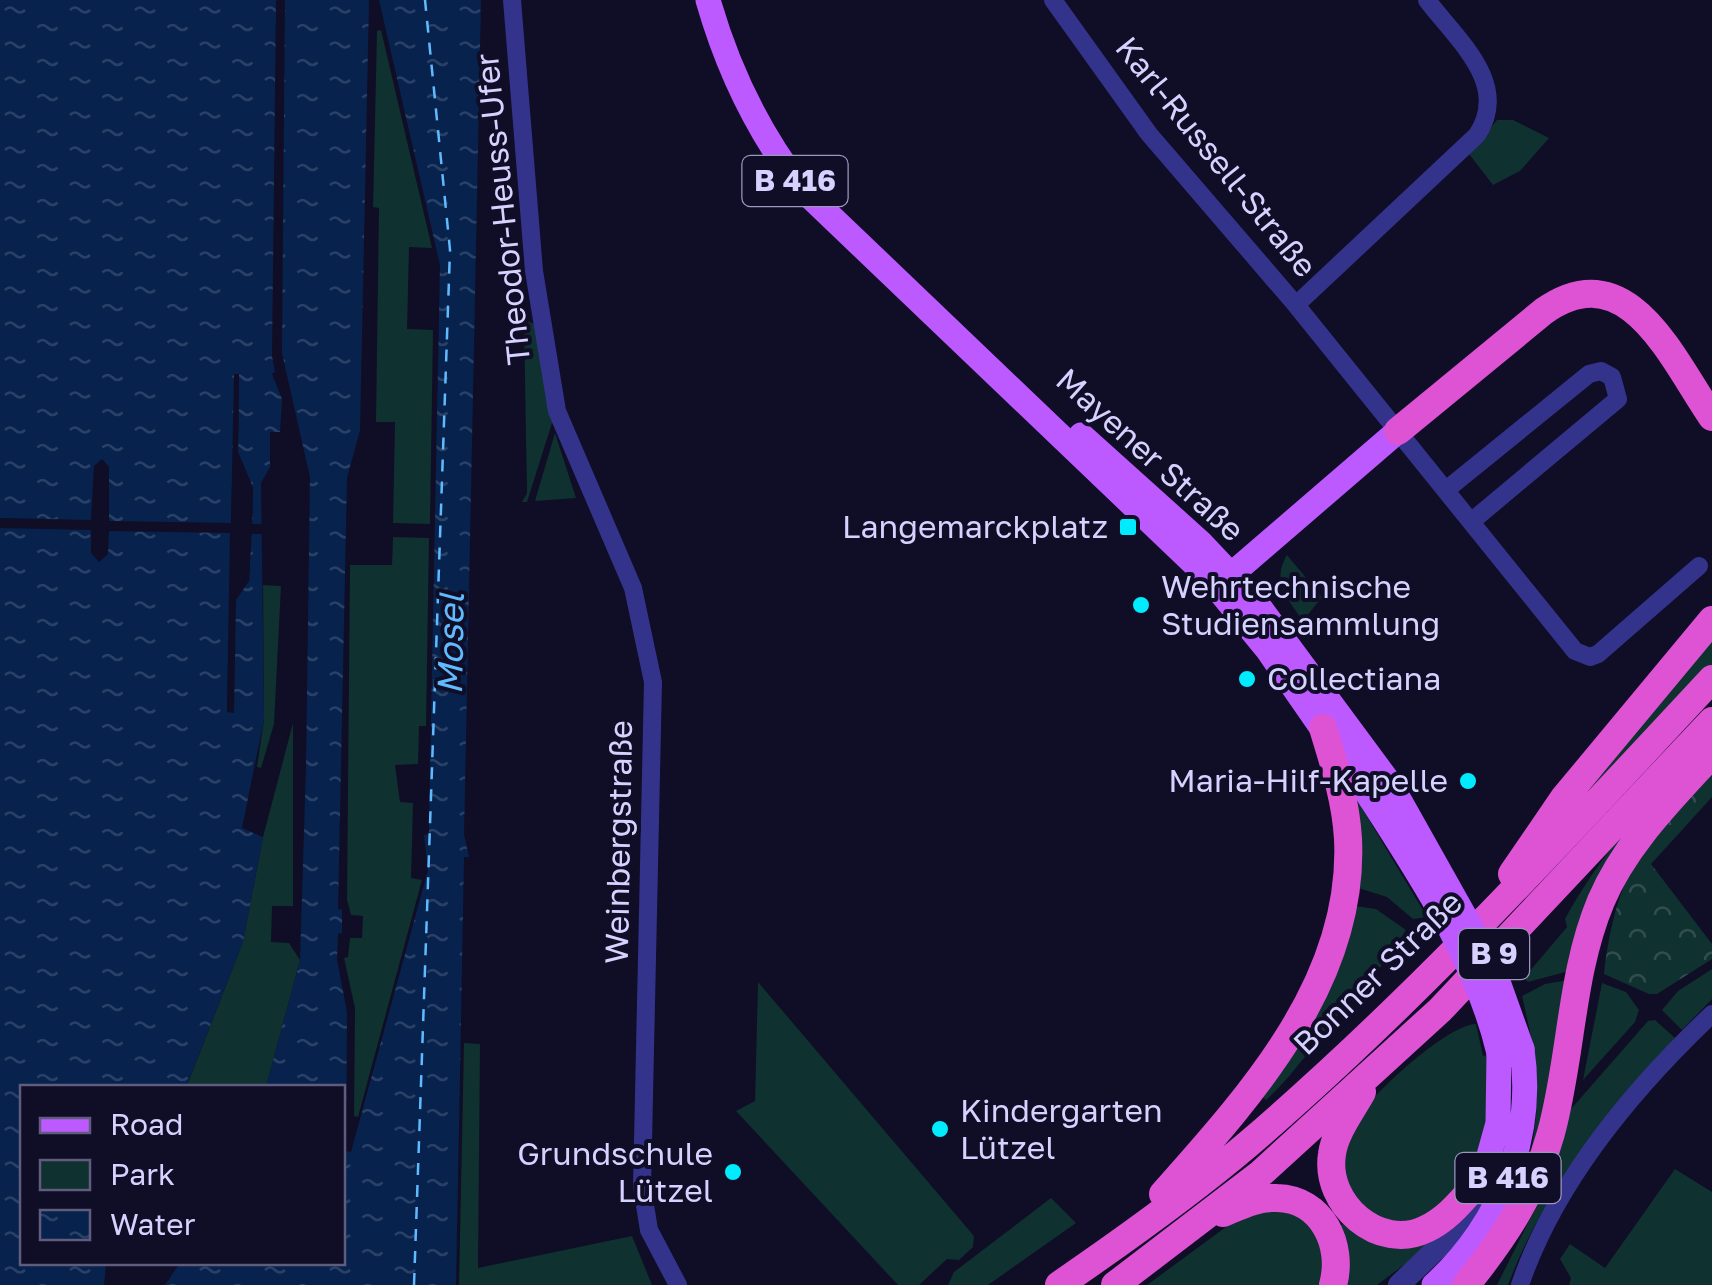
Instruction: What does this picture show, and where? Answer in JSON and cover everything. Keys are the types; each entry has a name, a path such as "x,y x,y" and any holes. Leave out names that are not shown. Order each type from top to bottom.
{"highway":[{"path":"1398,431 1544,311 1569,296 1589,292 1613,296 1644,320 1712,417"},
{"path":"1494,910 1564,798 1712,620"},
{"name":"Bonner Straße","path":"1061,1284 1264,1130 1398,1008 1712,679"},
{"name":"Bonner Straße","path":"1115,1285 1260,1174 1375,1072 1440,1010 1712,721"},
{"path":"1125,1237 1244,1100 1322,978 1341,918 1348,860 1345,808 1323,728"},
{"path":"1466,1285 1512,1225 1545,1154 1578,972 1611,879 1652,821 1712,754"},
{"path":"1375,1072 1336,1140 1331,1158 1333,1183 1359,1220 1393,1236 1424,1231 1446,1216 1482,1177"},
{"path":"1194,1225 1250,1202 1274,1197 1295,1200 1321,1218 1330,1232 1337,1252 1333,1285"}],"main road":[{"name":"Mayener Straße","path":"708,0 738,86 784,166 821,210 943,320 1002,385 1208,577 1323,728 1381,792"},
{"name":"Mayener Straße","path":"943,320 976,340 1232,574 1294,651 1492,965 1525,1108 1509,1177 1482,1228 1434,1285"},
{"path":"1232,574 1398,431"},
{"name":"Mayener Straße","path":"1482,1177 1498,1123 1510,1051"}],"street":[{"name":"Theodor-Heuss-Ufer","path":"512,0 534,271 557,411"},
{"name":"Karl-Russell-Straße","path":"1053,0 1149,134 1296,306 1575,651 1590,657 1699,566"},
{"name":"Karl-Russell-Straße","path":"1296,306 1476,135 1487,120 1489,88 1482,71 1427,0"},
{"path":"1446,490 1588,374 1600,371 1612,376 1618,400 1472,521"},
{"name":"Weinbergstraße","path":"557,411 633,588 653,682 642,1188 648,1230 678,1285"},
{"path":"1520,1285 1540,1234 1564,1192 1624,1112 1712,1014"},
{"name":"Mayener Straße","path":"1399,1285 1453,1233 1482,1177"}],"green space":[{"path":"381,30 432,248 409,247 407,329 433,330 430,524 393,523 395,422 376,422 379,208 373,207 377,31"},
{"path":"1497,120 1513,120 1549,138 1520,171 1493,185 1469,154"},
{"path":"524,320 537,325 552,423 527,502 522,502 527,493"},
{"path":"555,433 576,498 535,501"},
{"path":"393,537 429,538 426,726 419,726 418,764 395,765 400,802 413,803 411,878 422,880 358,1117 354,1116 355,1008 344,958 348,957 350,938 362,938 363,916 351,915 347,900 350,565 392,565"},
{"path":"1287,555 1322,597 1303,621 1281,582"},
{"path":"263,585 281,586 274,724 261,768 257,767 264,719"},
{"path":"1712,632 1712,665 1567,816"},
{"path":"293,723 293,906 272,906 271,942 289,943 300,960 267,1085 187,1085 243,942 263,837"},
{"path":"1694,753 1569,971 1528,982 1524,978 1567,927 1565,919 1608,853"},
{"path":"1712,769 1712,797 1651,864 1712,944 1712,959 1657,994 1649,994 1604,974 1617,908 1637,861 1651,840"},
{"path":"1354,795 1427,917 1413,919 1387,897 1358,888"},
{"path":"1355,906 1376,909 1406,930 1382,965 1266,1100 1260,1095"},
{"path":"1712,969 1712,999 1682,1030 1662,1010 1678,991"},
{"path":"1568,980 1539,1142 1531,1151 1537,1108 1536,1072 1522,996 1545,984"},
{"path":"758,982 974,1236 973,1247 959,1260 947,1259 919,1285 898,1285 736,1111 755,1101"},
{"path":"1602,983 1626,992 1639,1010 1635,1022 1583,1080"},
{"path":"1655,1020 1675,1038 1580,1154 1540,1216 1508,1285 1497,1285 1552,1175 1571,1109 1648,1021"},
{"path":"1476,1024 1483,1056 1488,1055 1486,1126 1469,1177 1440,1213 1388,1227 1340,1187 1343,1140 1364,1109 1402,1070 1443,1038"},
{"path":"464,1043 480,1044 478,1268 632,1236 652,1285 459,1285"},
{"path":"1675,1169 1712,1192 1712,1285 1569,1285 1571,1278 1560,1259 1570,1244 1605,1268"},
{"path":"1051,1198 1076,1223 988,1285 948,1285 954,1272"},
{"path":"1282,1207 1317,1225 1327,1285 1147,1285 1245,1213"},
{"path":"1343,1224 1382,1245 1426,1241 1424,1250 1377,1285 1344,1285 1347,1241 1339,1226"}],"water":[{"path":"0,0 276,0 272,374 282,399 280,432 270,432 270,467 261,483 264,719 242,828 263,837 243,942 187,1085 20,1085 20,1265 106,1265 104,1285 0,1285","holes":["239,375 238,452 253,488 249,581 236,599 227,712 232,483"]},
{"name":"Mosel","path":"285,0 369,0 360,430 347,478 338,909 342,910 342,934 338,933 337,960 347,1012 346,1151 351,1152 428,870 424,835 429,834 440,265 379,0 481,0 464,835 469,857 464,857 456,1285 165,1285 179,1265 345,1265 345,1085 267,1085 300,960 306,768 310,477 282,353"}],"pier":[{"path":"234,374 239,374 238,452 253,488 252,524 266,524 266,534 251,534 249,581 236,600 234,713 227,712 230,533 109,531 108,554 99,562 91,553 91,530 0,528 0,518 91,520 94,466 102,459 109,467 109,521 231,523","holes":["238,470 247,489 244,580 235,593"]}],"ferry route":[{"path":"414,1285 450,250 425,0"}],"place":[{"name":"Langemarckplatz","path":"1128,527"},
{"name":"Wehrtechnische Studiensammlung","path":"1141,605"},
{"name":"Collectiana","path":"1247,679"},
{"name":"Maria-Hilf-Kapelle","path":"1468,781"},
{"name":"Kindergarten Lützel","path":"940,1129"},
{"name":"Grundschule Lützel","path":"733,1172"}]}
